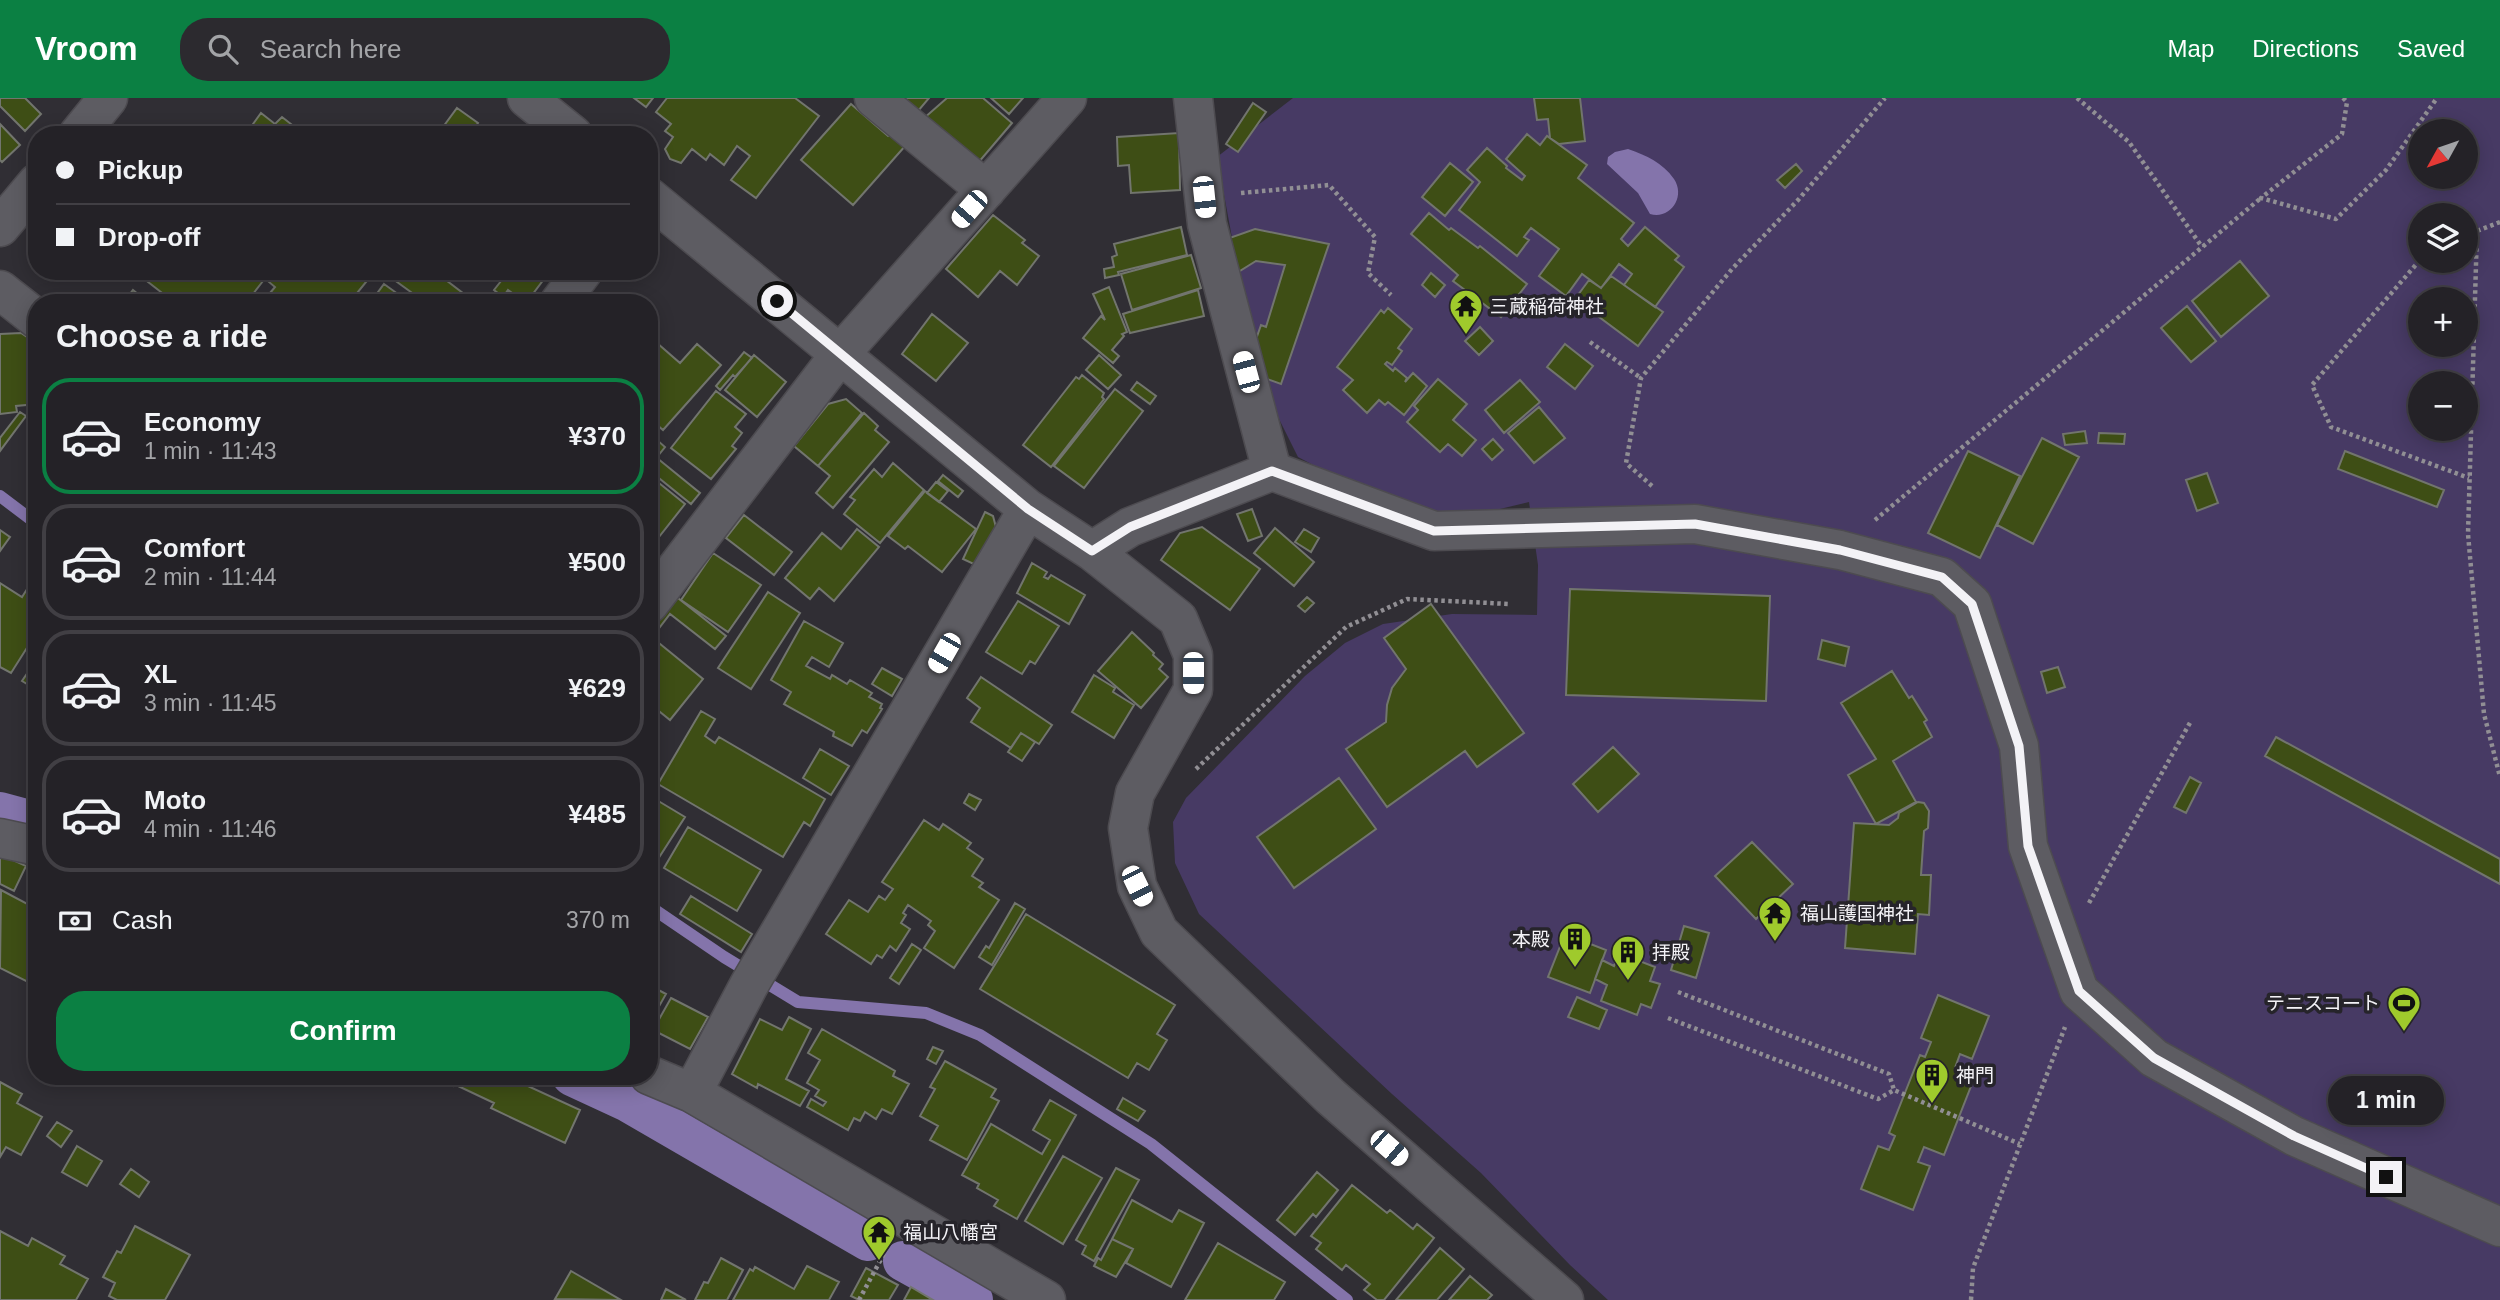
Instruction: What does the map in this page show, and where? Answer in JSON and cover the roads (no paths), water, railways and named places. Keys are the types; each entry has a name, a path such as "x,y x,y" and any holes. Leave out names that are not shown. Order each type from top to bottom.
{"street":[{"path":"85,126 108,98"},
{"path":"527,98 562,126"},
{"path":"874,98 986,190"},
{"path":"658,584 841,354 1067,98"},
{"path":"1193,98 1207,224 1272,471"},
{"path":"0,227 28,194"},
{"path":"658,204 1028,509 1092,551 1178,619 1193,655 1193,690 1135,793 1128,828 1137,886 1159,932 1331,1097 1564,1300"},
{"path":"0,290 28,312"},
{"path":"1092,551 1130,527 1272,471 1434,531 1695,524 1840,550 1942,577 1972,604 2019,746 2028,846 2079,991 2154,1058 2282,1130 2500,1227"},
{"path":"692,1093 756,974 1028,509"},
{"path":"0,838 28,844"},
{"path":"658,1079 692,1093 1046,1300"}],"waterway":[{"path":"0,496 28,517"},
{"path":"0,812 28,820"},
{"path":"658,912 724,957 798,1002 926,1013 980,1035 1151,1144 1347,1300"},
{"path":"591,1085 626,1101 868,1241"},
{"path":"903,1261 973,1300"}],"place":[{"name":"三蔵稲荷神社","path":"1466,336"},
{"name":"福山護国神社","path":"1775,943"},
{"name":"本殿","path":"1575,969"},
{"name":"拝殿","path":"1628,982"},
{"name":"テニスコート","path":"2404,1033"},
{"name":"神門","path":"1932,1105"},
{"name":"福山八幡宮","path":"879,1262"}]}
